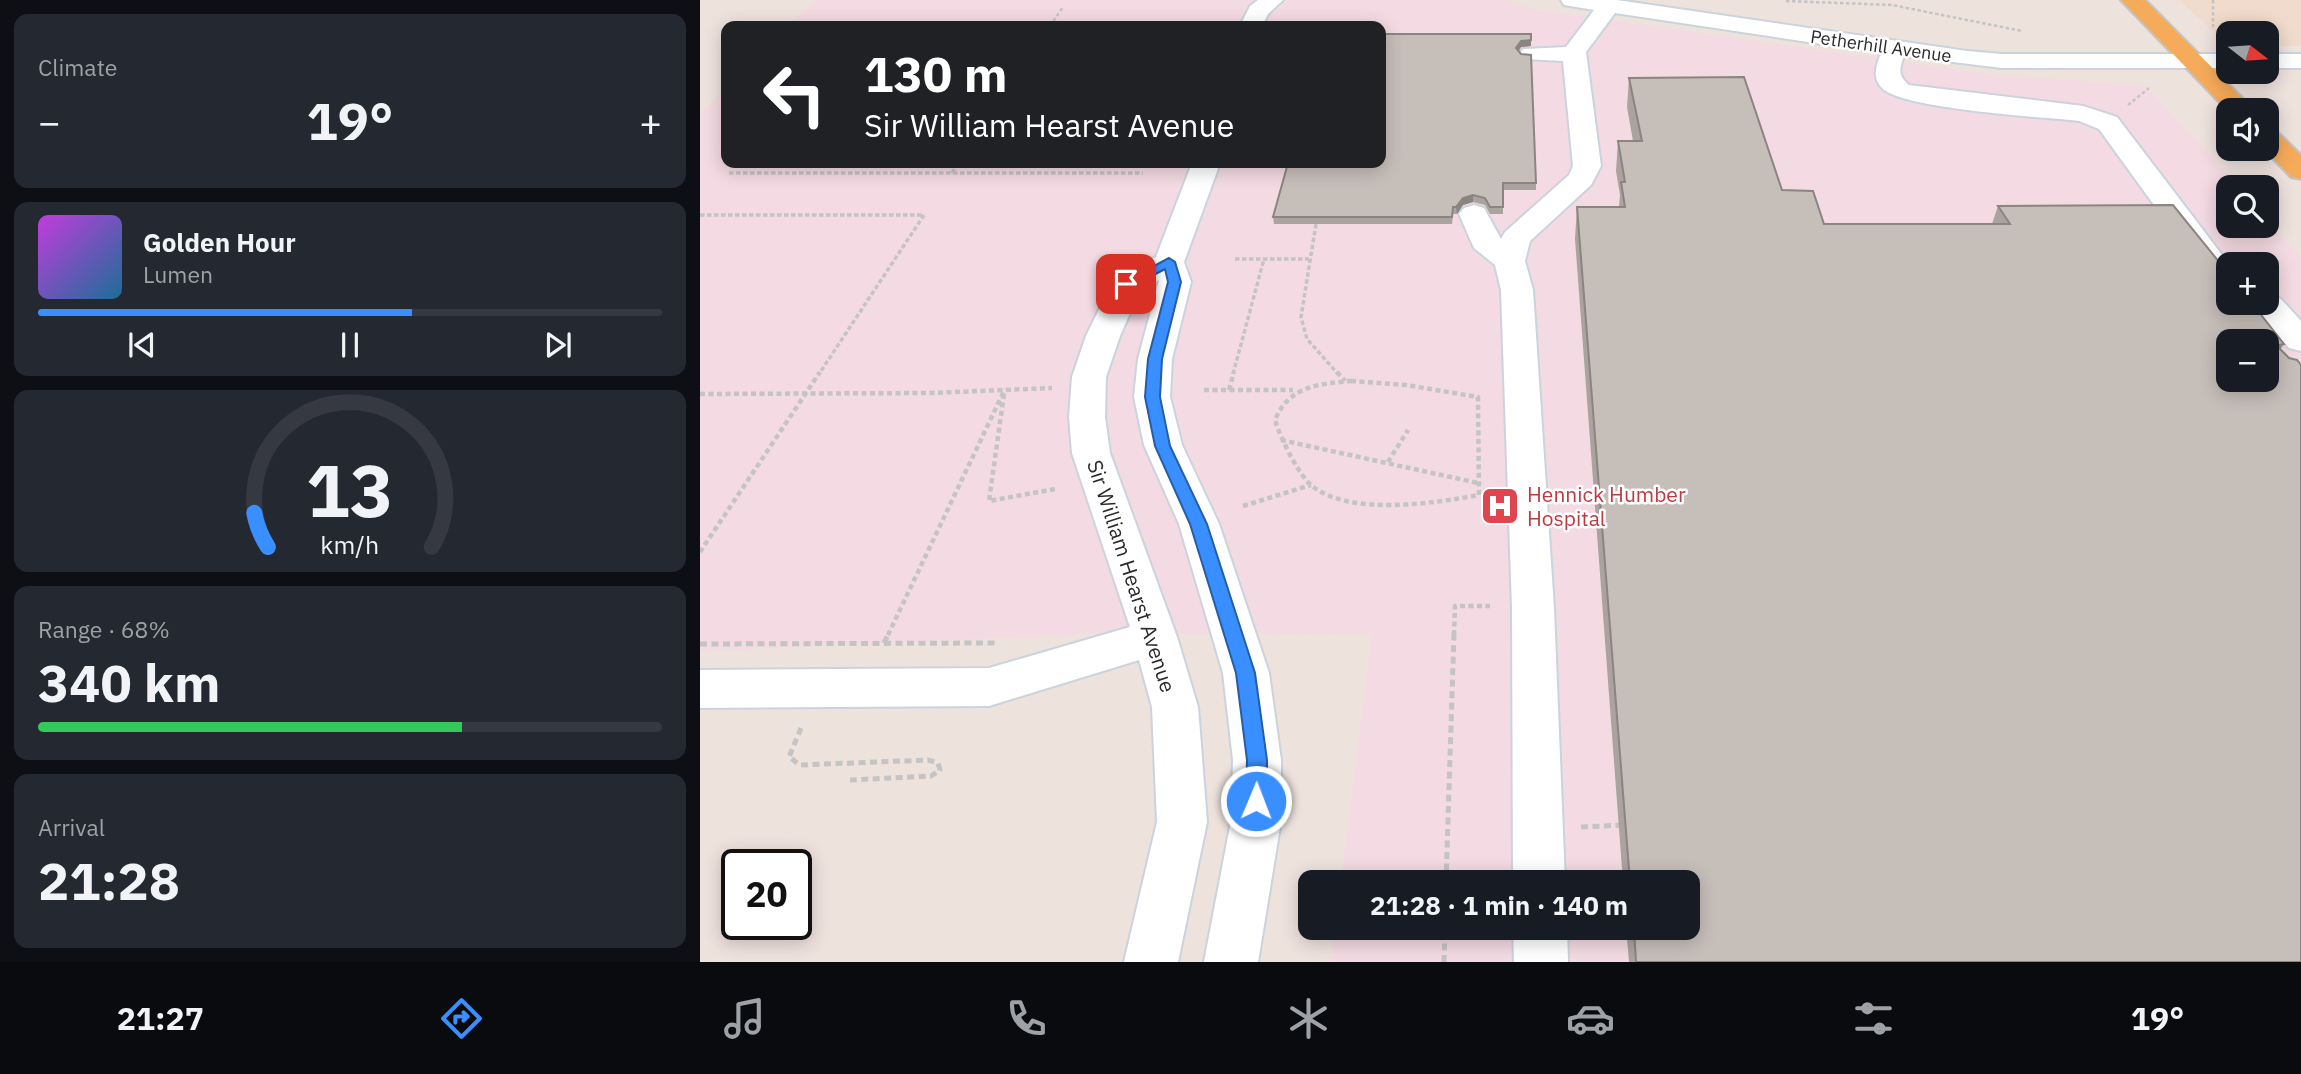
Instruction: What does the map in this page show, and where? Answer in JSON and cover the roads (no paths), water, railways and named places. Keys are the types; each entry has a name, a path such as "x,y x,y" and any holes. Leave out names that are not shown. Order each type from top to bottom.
{"main road":[{"path":"2132,0 2229,98"},
{"path":"2279,149 2301,171"}],"street":[{"path":"1253,21 1258,10 1272,0"},
{"name":"Petherhill Avenue","path":"1572,0 1895,48 2002,61 2216,61"},
{"path":"1539,870 1533,608 1517,290 1510,261 1516,238 1581,179 1587,166 1574,57 1584,35 1609,6"},
{"path":"1895,48 1887,69 1890,82 1901,91 2082,114 2108,123 2216,269"},
{"path":"1531,57 1574,57"},
{"path":"2279,61 2301,61"},
{"path":"1204,168 1169,262 1175,282 1155,359 1152,397 1163,446 1199,524 1246,673 1257,760 1256,821 1231,962"},
{"path":"1475,214 1485,242 1510,261"},
{"name":"Sir William Hearst Avenue","path":"1151,962 1182,822 1175,707 1155,636 1091,453 1087,417 1089,377 1103,336 1126,284 1169,262"},
{"path":"2278,315 2301,341"},
{"path":"700,689 989,687 1155,636"},
{"path":"1540,940 1541,962"}],"place":[{"name":"Hennick Humber Hospital","path":"1500,506"}]}
